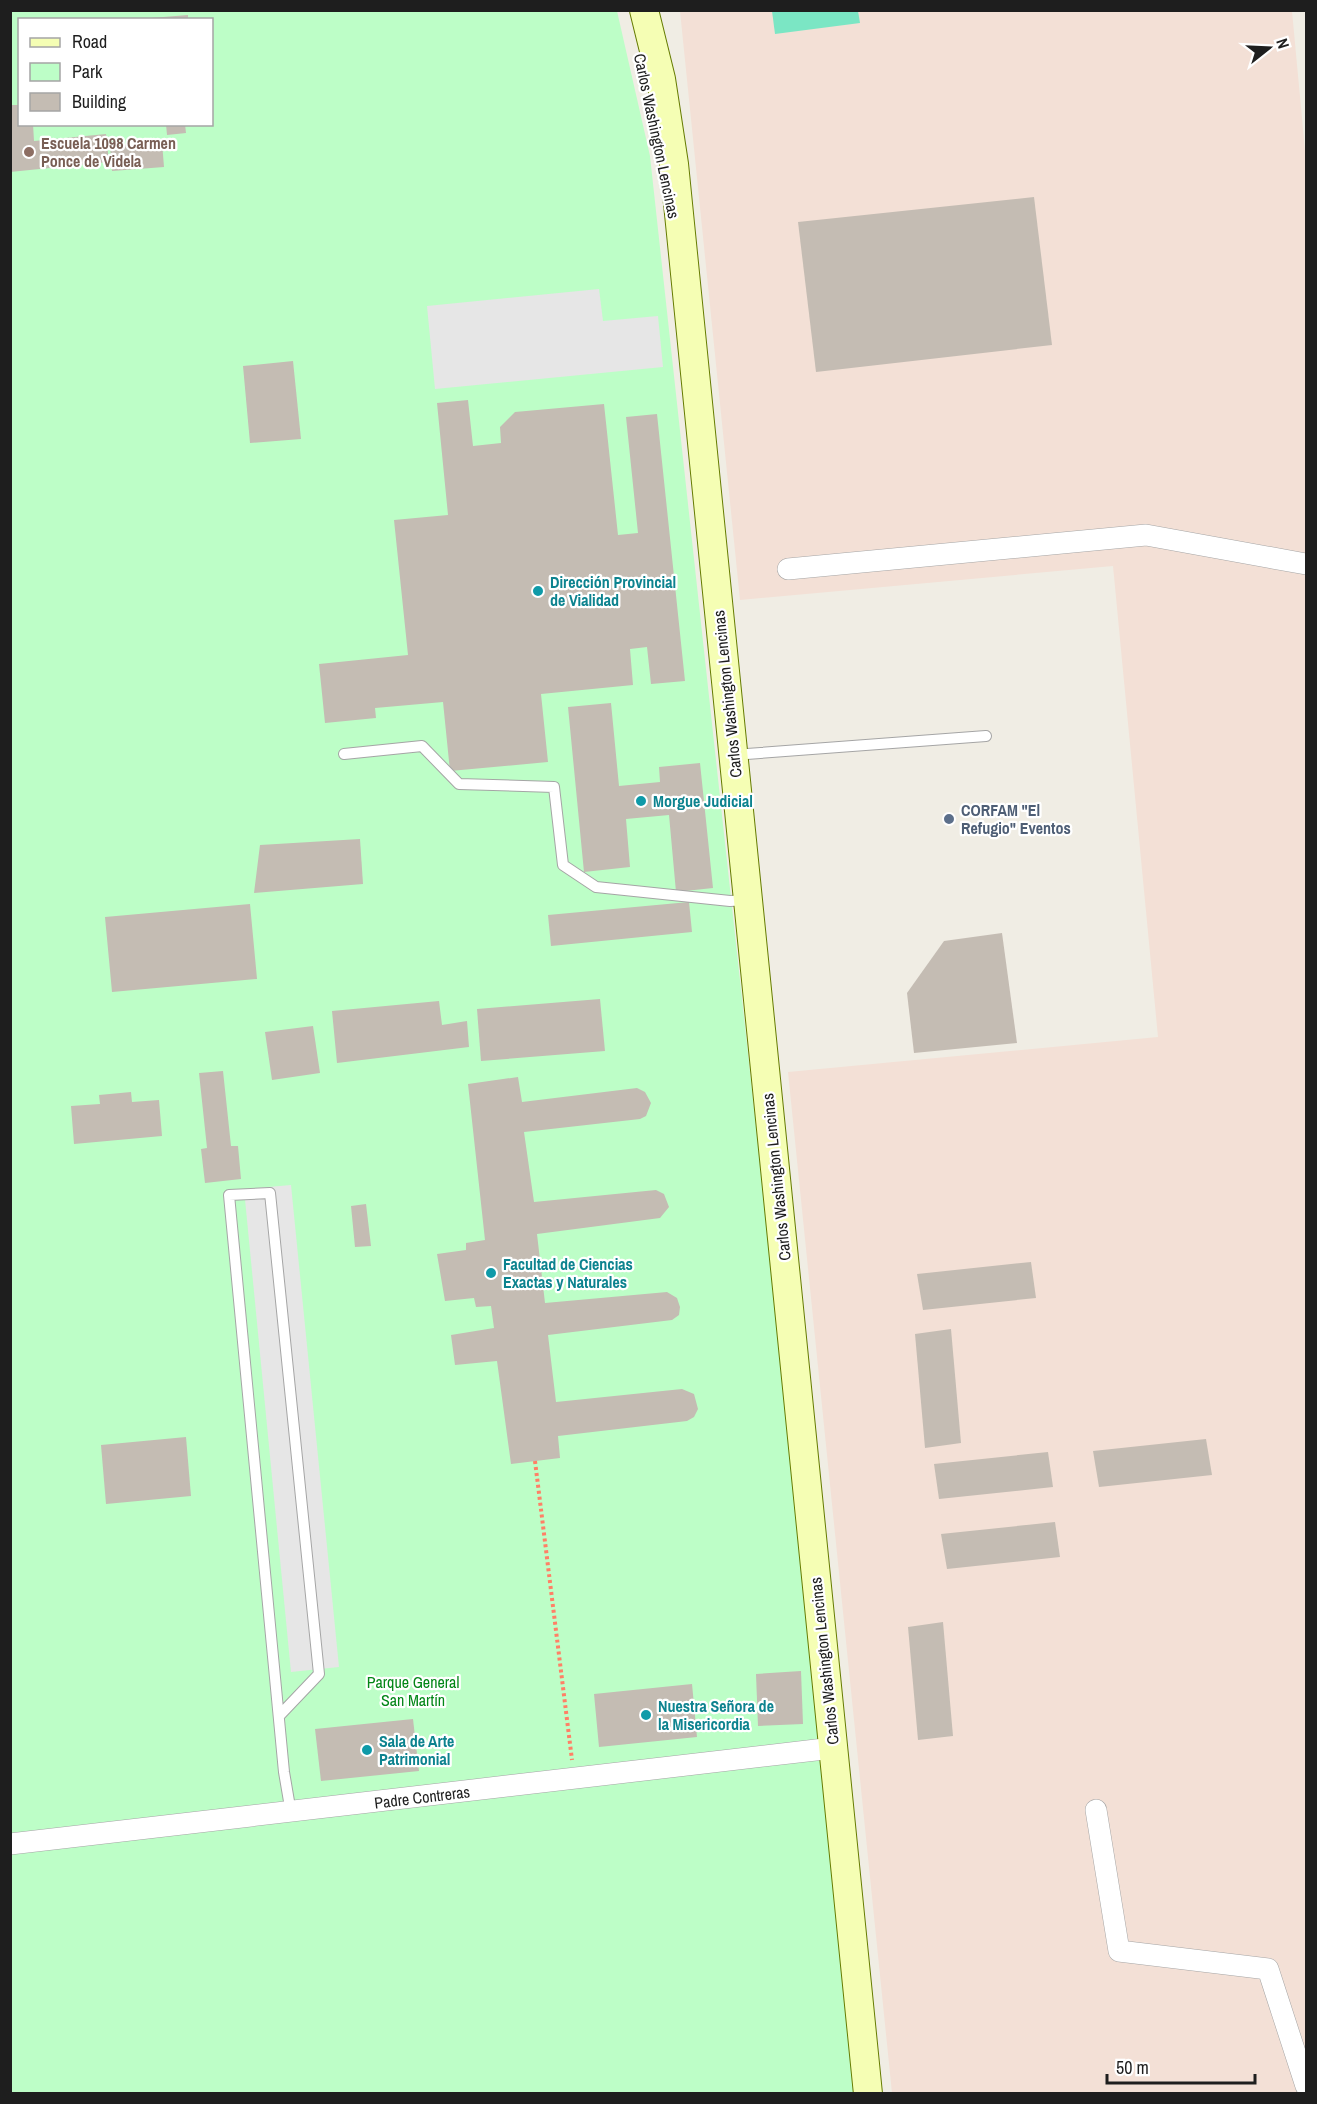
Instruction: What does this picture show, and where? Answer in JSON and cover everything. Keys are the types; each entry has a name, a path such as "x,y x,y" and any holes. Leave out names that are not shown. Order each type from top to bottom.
{"main road":[{"name":"Carlos Washington Lencinas","path":"629,10 684,261"},
{"name":"Carlos Washington Lencinas","path":"644,10 661,79 674,164 868,2094"}],"street":[{"path":"788,568 1146,536 1306,564"},
{"name":"Padre Contreras","path":"10,1844 833,1748"},
{"path":"1096,1810 1119,1951 1268,1970 1306,2086"}],"lane":[{"path":"733,755 986,736"},
{"path":"344,754 422,746 459,784 554,787 563,865 596,887 730,901 748,900"},
{"path":"279,1716 319,1674 270,1193 229,1195 279,1716 285,1778 291,1813"}],"path":[{"path":"535,1461 574,1779"}],"shaded area":[{"path":"680,11 1292,11 1306,161 1306,2093 892,2093 788,1072 1158,1037 1113,566 740,600"},
{"path":"599,289 603,321 658,316 663,367 435,389 427,306"},
{"path":"291,1185 339,1667 291,1672 244,1189"}],"green space":[{"name":"Parque General San Martín","path":"11,11 617,11 650,156 828,1786 857,2093 11,2094"},
{"path":"772,11 858,11 860,23 775,34"}],"building":[{"path":"188,15 188,18 151,18"},
{"path":"10,105 18,105 18,126 33,126 34,141 106,134 109,162 10,172"},
{"path":"166,126 185,126 186,133 167,135"},
{"path":"162,142 164,167 112,171 110,146"},
{"path":"1034,197 1052,345 816,372 798,222"},
{"path":"293,361 301,439 250,443 243,366"},
{"name":"Dirección Provincial de Vialidad","path":"468,400 473,446 501,443 500,427 515,412 604,404 618,535 638,533 626,417 657,414 685,681 651,684 647,647 630,649 633,685 541,694 548,762 450,771 443,702 375,708 376,718 325,723 319,664 408,655 394,520 448,515 437,403"},
{"name":"Morgue Judicial","path":"611,703 619,786 660,782 659,767 700,763 713,888 676,892 669,815 626,819 630,867 584,872 568,707"},
{"path":"360,839 363,884 254,893 260,845"},
{"path":"689,902 692,932 551,946 548,915"},
{"path":"250,904 257,979 112,992 105,917"},
{"path":"1002,933 1017,1043 914,1053 907,993 944,941"},
{"path":"600,999 605,1051 481,1061 477,1009"},
{"path":"439,1001 442,1025 467,1021 469,1047 337,1063 332,1011"},
{"path":"313,1026 320,1073 272,1080 265,1032"},
{"path":"223,1071 231,1146 238,1146 241,1179 205,1183 201,1149 207,1148 199,1073"},
{"name":"Facultad de Ciencias Exactas y Naturales","path":"518,1077 522,1102 637,1088 645,1092 651,1103 646,1116 640,1119 524,1132 534,1202 656,1190 664,1194 669,1207 660,1218 537,1234 545,1303 667,1292 677,1298 680,1307 679,1315 672,1320 548,1335 556,1402 682,1389 694,1394 698,1409 694,1417 687,1421 558,1436 560,1458 511,1464 497,1361 455,1365 451,1335 494,1328 491,1306 476,1307 474,1298 445,1301 437,1254 466,1250 466,1243 485,1240 468,1084"},
{"path":"131,1092 132,1102 159,1100 162,1136 74,1144 71,1106 100,1104 99,1095"},
{"path":"366,1204 371,1246 355,1247 351,1206"},
{"path":"1031,1262 1036,1298 923,1310 917,1274"},
{"path":"951,1329 961,1443 925,1448 915,1334"},
{"path":"186,1437 191,1496 106,1504 101,1445"},
{"path":"1206,1439 1212,1475 1099,1487 1093,1451"},
{"path":"1048,1452 1053,1487 939,1499 934,1464"},
{"path":"1055,1522 1060,1557 947,1569 941,1534"},
{"path":"943,1622 953,1736 918,1740 908,1627"},
{"path":"801,1671 803,1724 758,1726 756,1674"},
{"name":"Nuestra Señora de la Misericordia","path":"692,1684 697,1737 599,1747 594,1694"},
{"name":"Sala de Arte Patrimonial","path":"413,1719 419,1771 321,1781 315,1729"}],"place":[{"name":"Escuela 1098 Carmen Ponce de Videla","path":"29,152"},
{"name":"Dirección Provincial de Vialidad","path":"538,591"},
{"name":"Morgue Judicial","path":"641,801"},
{"name":"CORFAM \"El Refugio\" Eventos","path":"949,819"},
{"name":"Facultad de Ciencias Exactas y Naturales","path":"491,1273"},
{"name":"Nuestra Señora de la Misericordia","path":"646,1715"},
{"name":"Sala de Arte Patrimonial","path":"367,1750"}]}
